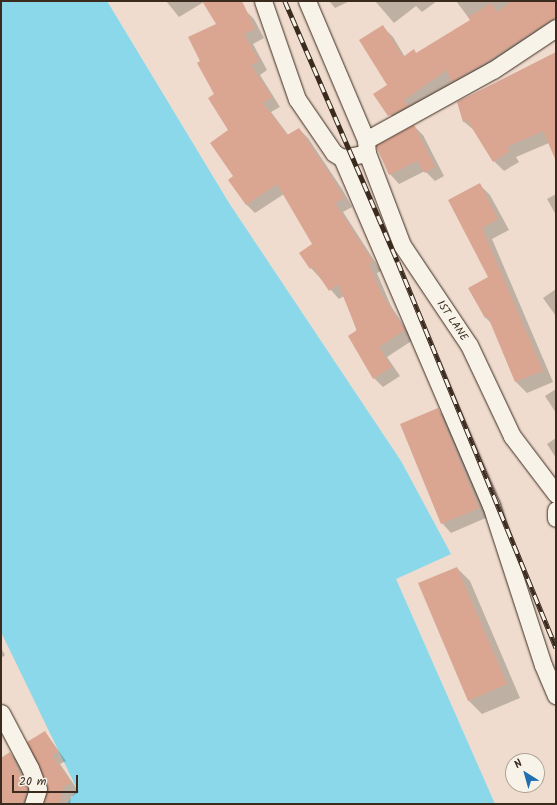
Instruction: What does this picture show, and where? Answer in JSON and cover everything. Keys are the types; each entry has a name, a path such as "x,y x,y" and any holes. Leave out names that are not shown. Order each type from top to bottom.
{"street":[{"path":"263,1 297,99 334,153 342,158 491,505 543,665 556,695"},
{"name":"1ST LANE","path":"307,1 366,147 402,245 468,345 512,436 556,494"},
{"path":"342,158 366,147 493,70 556,28"},
{"path":"556,510 556,518"},
{"path":"1,713 38,790 34,804"}],"water":[{"path":"1,1 107,1 229,203 401,461 451,554 396,579 495,804 67,804 77,789 1,632"}],"building":[{"path":"202,1 242,1 255,29 244,34 259,61 251,65 272,97 263,103 287,135 299,128 333,179 344,198 335,203 373,262 369,264 382,295 405,330 379,347 392,367 373,379 348,336 357,330 338,284 329,291 313,267 310,269 299,253 312,244 277,184 246,205 228,180 233,176 210,143 228,130 208,98 214,94 197,63 200,61 188,37 216,24"},
{"path":"512,1 556,1 556,17 488,61 451,82 447,70 404,100 408,106 388,116 373,94 387,85 359,40 383,25 403,57 414,49 416,53 470,20 468,17 491,3 497,12"},
{"path":"556,52 556,161 543,131 507,147 510,151 493,162 467,120 463,122 457,102"},
{"path":"414,125 435,167 425,173 417,161 389,175 376,146"},
{"path":"480,183 498,219 482,228 543,371 515,382 488,317 485,318 468,288 488,277 448,200"},
{"path":"438,408 479,508 441,524 400,424"},
{"path":"457,567 507,684 468,701 418,583"},
{"path":"45,731 58,752 52,755 71,782 63,788 60,804 44,804 47,785 27,742"},
{"path":"10,752 27,789 23,804 1,804 1,758"}],"railway":[{"path":"285,1 398,262 556,648"}]}
